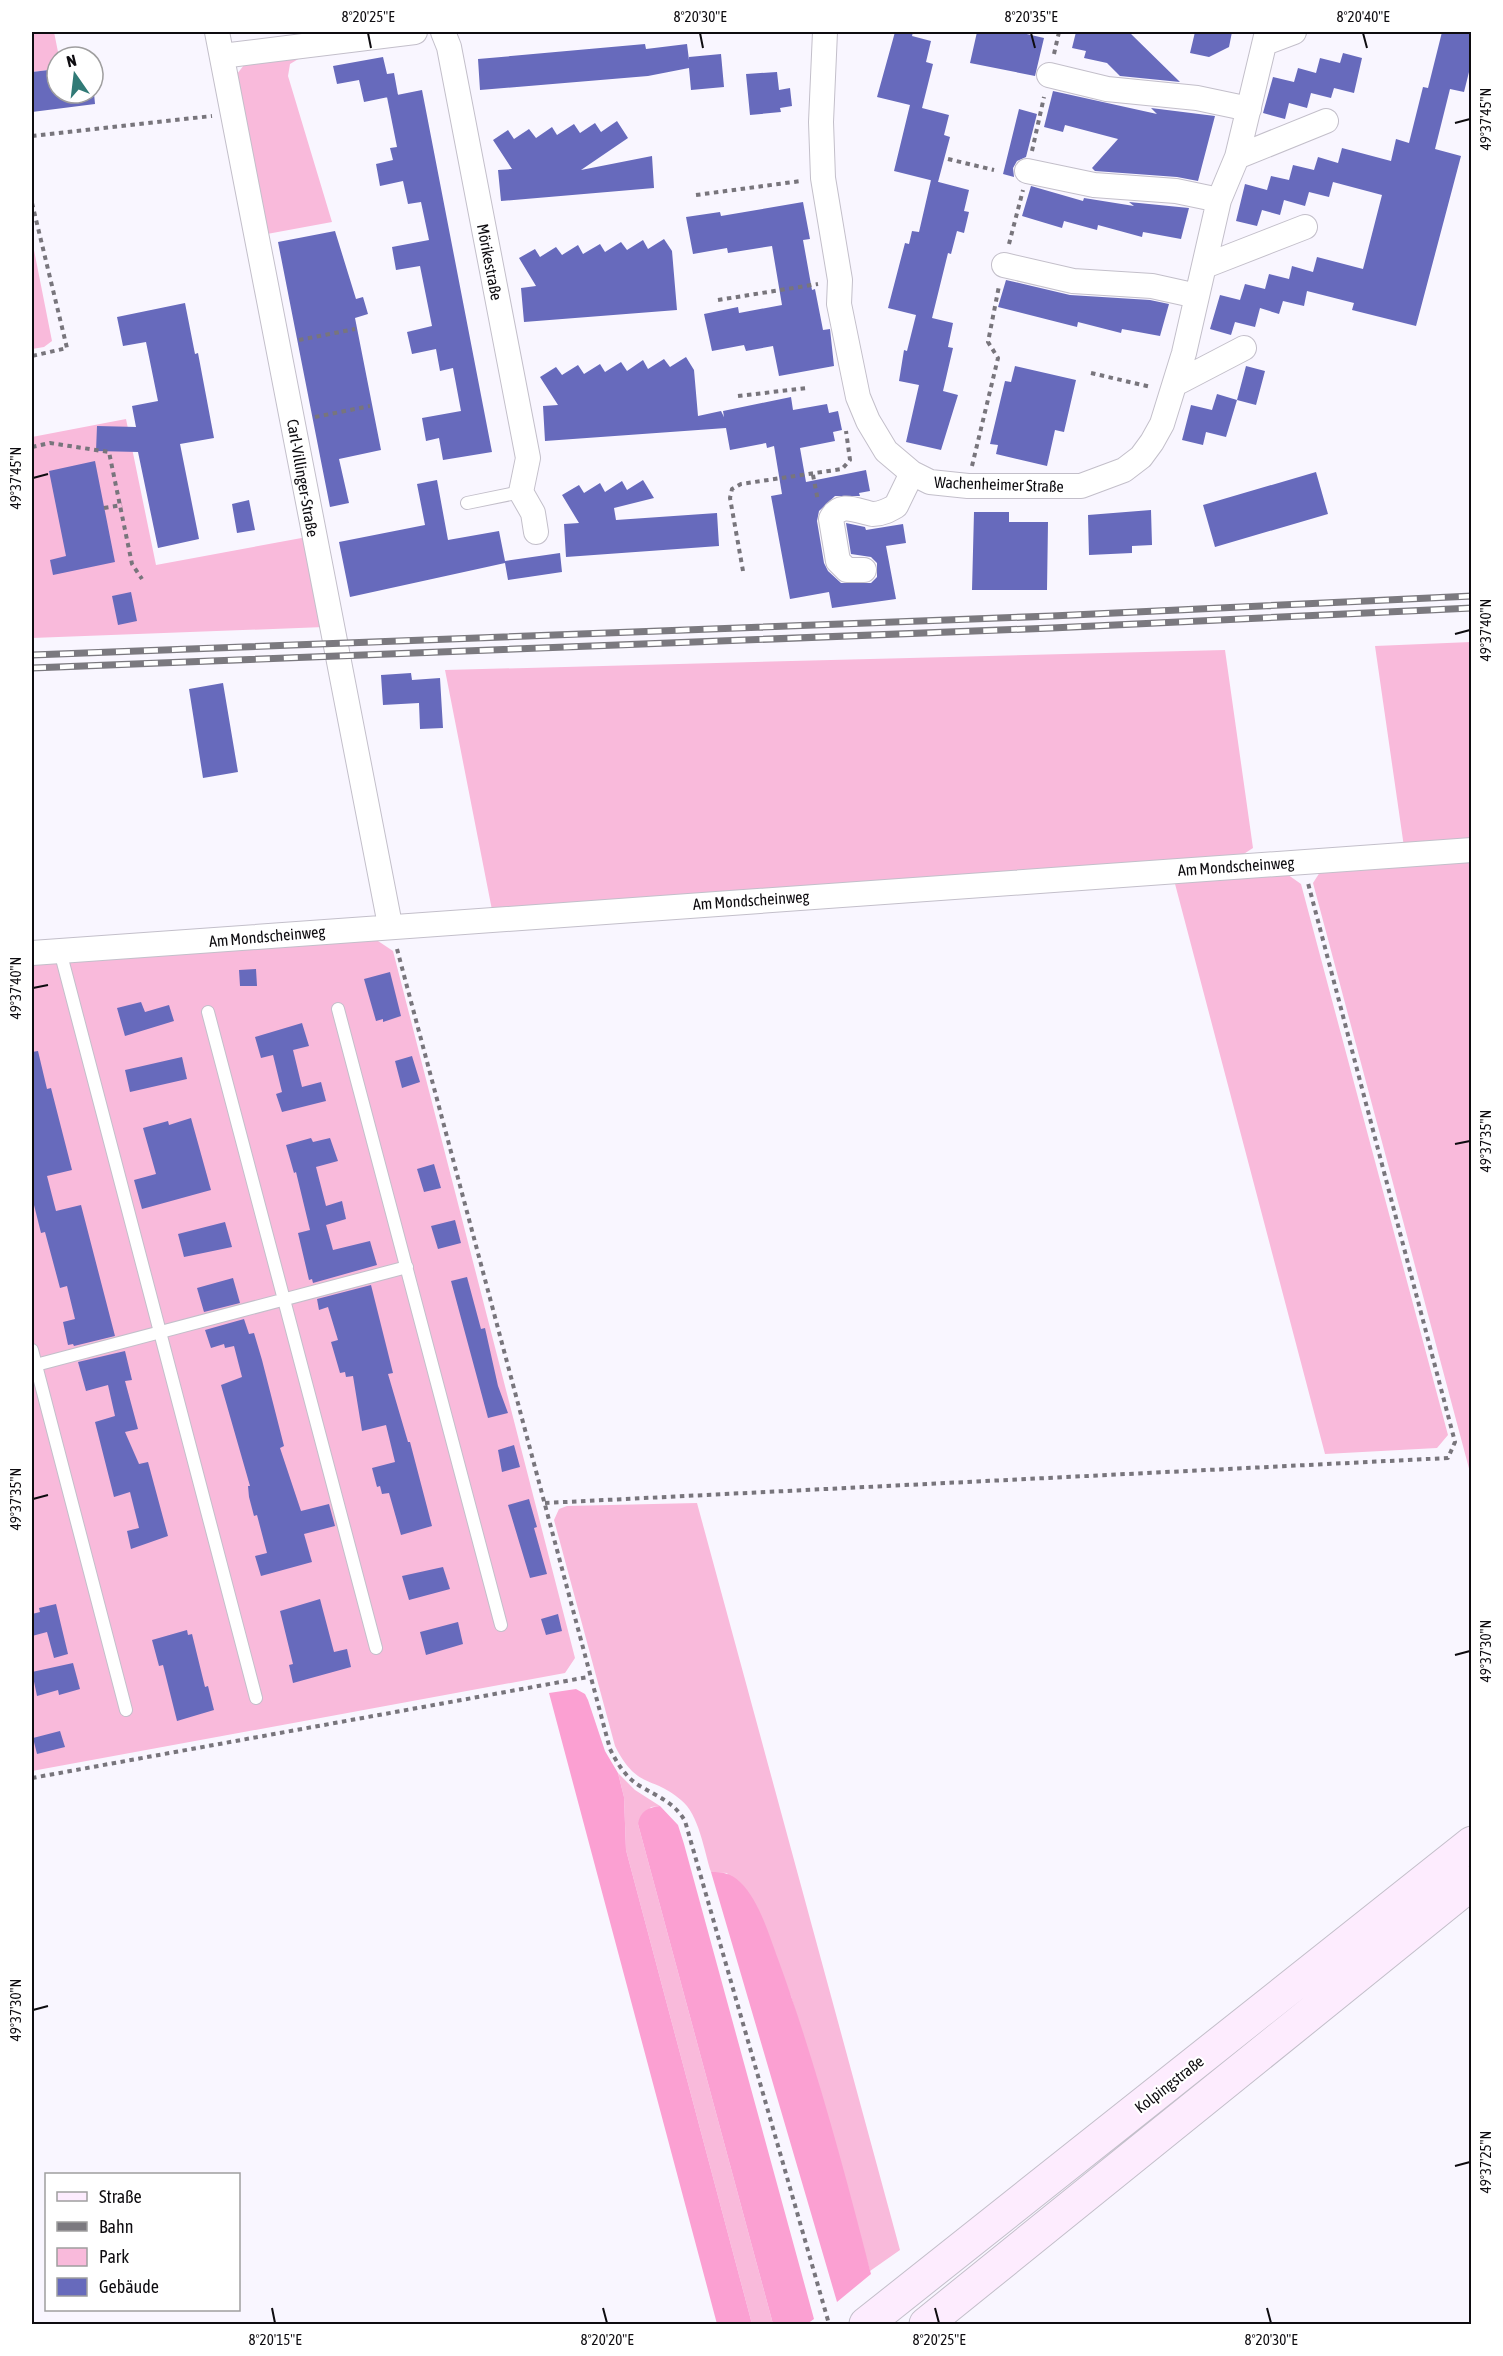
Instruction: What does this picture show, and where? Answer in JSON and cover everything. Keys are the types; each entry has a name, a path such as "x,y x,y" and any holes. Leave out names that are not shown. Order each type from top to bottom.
{"main road":[{"name":"Kolpingstraße","path":"866,2325 1472,1843"},
{"name":"Kolpingstraße","path":"926,2325 1472,1883"}],"street":[{"name":"Carl-Villinger-Straße","path":"217,32 293,421 312,547 390,925"},
{"path":"222,56 415,32"},
{"name":"Mörikestraße","path":"443,32 449,47 528,458 520,492"},
{"name":"Wachenheimer Straße","path":"825,32 821,122 823,178 840,280 839,304 862,409 885,451 912,474 930,482 968,486 1082,486 1101,481 1124,470 1146,450 1162,424 1174,388 1219,200 1237,157 1266,38 1294,32"},
{"path":"1049,75 1107,89 1197,98 1248,109"},
{"path":"1237,157 1326,121"},
{"path":"1027,171 1094,185 1176,191 1219,200"},
{"path":"1204,266 1305,227"},
{"path":"1004,265 1073,281 1152,286 1197,296"},
{"path":"1174,388 1244,348"},
{"path":"864,570 847,570 838,561 831,519 834,514 843,509 855,508 876,514 889,510 900,500 912,474"},
{"path":"520,492 533,513 536,532"},
{"name":"Am Mondscheinweg","path":"32,953 390,925 1472,850"}],"lane":[{"path":"466,503 520,492"},
{"path":"60,951 256,1698"},
{"path":"338,1009 501,1625"},
{"path":"208,1012 376,1648"},
{"path":"33,1365 407,1267"},
{"path":"32,1350 33,1365 126,1710"}],"path":[{"path":"32,136 234,114"},
{"path":"948,159 994,170"},
{"path":"696,195 823,178"},
{"path":"32,203 67,348 32,356"},
{"path":"718,300 840,280"},
{"path":"277,345 355,329"},
{"path":"1091,373 1174,388"},
{"path":"738,396 807,388"},
{"path":"293,421 370,406"},
{"path":"743,571 730,498 732,489 741,484 832,473 848,466 850,454 845,423"},
{"path":"32,447 50,444 110,452 132,564 142,579"},
{"path":"104,508 122,505"},
{"path":"545,1503 1448,1458 1455,1442 1303,862"},
{"path":"390,925 545,1503 588,1677 615,1760 630,1779 679,1809 685,1821 829,2325"},
{"path":"32,1778 588,1677"}],"green space":[{"path":"32,32 54,32 57,45 45,45 45,70 32,72"},
{"path":"300,58 290,64 288,76 332,222 267,234 237,74 244,65"},
{"path":"32,240 52,341 44,347 32,349"},
{"path":"126,419 156,565 307,537 324,627 32,638 32,437"},
{"path":"1471,642 1471,843 1404,847 1375,646"},
{"path":"1225,650 1253,848 1236,859 492,910 445,670"},
{"path":"1471,859 1471,1476 1313,883 1322,869"},
{"path":"1284,872 1301,884 1448,1435 1437,1448 1325,1454 1174,880"},
{"path":"369,935 393,951 575,1658 565,1673 32,1771 32,959"},
{"path":"697,1503 900,2250 870,2271 791,1996 727,1873 711,1872 697,1823 687,1806 671,1792 638,1776 623,1760 615,1746 554,1520 559,1509 567,1506"},
{"path":"618,1773 635,1790 660,1806 651,1807 638,1824 773,2324 752,2324 626,1850 624,1797"}],"shaded area":[{"path":"576,1689 585,1694 588,1700 605,1751 618,1773 624,1797 626,1850 752,2324 717,2324 549,1693"},
{"path":"660,1806 678,1825 684,1844 814,2319 807,2324 773,2324 638,1824 646,1810"},
{"path":"711,1872 727,1874 737,1879 747,1889 758,1908 792,1997 828,2115 871,2274 837,2302"}],"building":[{"path":"895,32 913,32 912,36 931,41 926,62 933,64 922,108 949,115 944,135 950,137 938,182 894,171 910,105 877,97"},
{"path":"977,32 1018,32 1044,38 1035,76 970,63"},
{"path":"1076,32 1129,32 1180,82 1120,76 1107,63 1084,58 1086,51 1072,48"},
{"path":"1195,32 1232,32 1229,47 1209,57 1190,53"},
{"path":"1442,32 1472,32 1472,60 1464,92 1450,89 1435,149 1461,156 1416,326 1352,310 1354,303 1307,291 1304,306 1283,301 1279,314 1260,308 1255,327 1235,322 1231,335 1210,329 1220,295 1240,300 1245,284 1265,289 1269,274 1289,279 1292,266 1313,272 1317,257 1363,269 1382,195 1333,182 1329,197 1309,192 1305,206 1284,200 1280,215 1262,210 1257,226 1236,221 1245,184 1267,190 1271,176 1289,180 1293,165 1314,170 1318,157 1338,163 1342,148 1391,161 1396,139 1409,143 1423,87 1428,88"},
{"path":"645,44 646,49 687,44 689,60 689,57 721,54 724,87 691,90 689,68 648,76 480,90 478,59"},
{"path":"1343,53 1362,58 1354,93 1334,88 1331,98 1311,93 1307,108 1289,103 1285,119 1263,113 1273,77 1294,82 1298,68 1316,73 1320,58 1340,63"},
{"path":"383,57 387,74 394,73 398,95 364,102 359,80 337,84 333,66"},
{"path":"45,70 45,105 87,105 32,112 32,72"},
{"path":"777,72 779,90 790,88 792,106 780,108 781,112 750,115 746,74"},
{"path":"422,90 492,452 443,460 439,438 426,441 422,418 461,411 453,368 440,371 436,349 412,354 407,332 432,326 420,266 396,270 392,247 429,240 421,202 408,204 403,181 380,186 376,164 393,160 390,148 397,147 387,97"},
{"path":"1053,91 1157,114 1151,108 1215,116 1198,181 1177,177 1095,171 1092,168 1118,139 1065,125 1063,132 1044,127"},
{"path":"1019,109 1037,114 1026,157 1017,161 1013,168 1014,177 1003,174"},
{"path":"617,121 628,138 581,170 652,156 654,188 501,201 498,170 512,169 493,140 508,130 514,139 529,129 536,138 552,127 557,135 574,124 580,133 595,123 601,132"},
{"path":"931,180 969,190 964,211 969,212 964,233 957,231 951,254 948,253 932,318 953,323 948,347 953,348 943,391 958,395 941,450 906,442 919,385 899,381 904,350 907,351 916,315 888,308 905,243 909,244 912,231 919,232"},
{"path":"1031,186 1083,201 1084,198 1134,206 1129,202 1189,208 1181,239 1143,232 1142,237 1098,225 1097,230 1064,221 1062,228 1022,216"},
{"path":"803,202 810,239 803,240 812,290 815,289 823,330 830,329 834,366 779,376 773,346 746,351 744,345 712,351 704,314 738,307 739,313 782,305 772,246 728,253 727,248 693,254 686,217 720,212 721,216"},
{"path":"335,231 356,299 363,297 368,314 355,318 381,450 339,459 349,503 330,507 278,242"},
{"path":"664,239 672,251 677,310 524,322 521,288 536,286 519,258 535,249 540,257 556,247 562,255 578,245 583,254 600,244 605,252 621,242 627,250 643,240 648,249"},
{"path":"1006,280 1070,295 1150,300 1169,304 1160,336 1122,329 1121,333 1078,322 1077,327 998,307"},
{"path":"185,303 195,354 198,353 214,438 180,444 199,539 158,548 138,452 96,451 97,426 136,427 132,406 158,401 146,342 123,346 117,317"},
{"path":"686,357 694,370 698,416 721,411 724,417 723,411 791,397 793,410 827,404 829,413 838,411 842,430 833,432 835,441 800,448 806,482 866,470 870,491 859,493 860,496 835,496 819,511 817,521 824,563 828,571 841,583 871,583 877,577 877,563 871,557 851,554 846,523 865,527 866,530 903,524 906,543 886,546 896,599 832,608 829,592 790,599 771,496 782,494 774,446 767,448 766,443 730,450 726,428 545,441 543,406 558,405 540,377 556,367 562,375 578,365 584,374 600,364 605,372 621,362 627,371 643,360 648,369 664,359 670,367"},
{"path":"1015,366 1076,380 1064,432 1055,430 1047,466 996,454 998,445 990,444 1005,381 1011,382"},
{"path":"1246,366 1265,371 1256,405 1237,400"},
{"path":"1217,394 1237,400 1226,437 1206,432 1203,445 1182,440 1191,405 1212,410"},
{"path":"95,461 115,562 53,575 50,560 66,556 49,471"},
{"path":"1316,472 1328,514 1215,547 1203,505"},
{"path":"437,480 448,540 499,531 505,561 560,553 562,572 508,580 505,563 350,597 339,542 425,525 417,484"},
{"path":"643,480 654,498 614,508 616,520 717,513 719,546 566,557 564,524 579,523 562,495 579,485 584,493 600,483 605,492 622,481 627,490"},
{"path":"249,500 255,530 237,533 232,504"},
{"path":"1151,510 1152,545 1132,546 1132,553 1089,555 1088,515"},
{"path":"974,512 1009,512 1009,522 1048,522 1047,590 972,590"},
{"path":"131,592 137,621 118,625 112,596"},
{"path":"411,673 412,680 440,678 443,728 420,729 419,703 383,705 381,675"},
{"path":"223,683 238,772 203,778 189,689"},
{"path":"256,969 257,986 240,986 239,970"},
{"path":"390,972 401,1016 383,1022 383,1019 376,1021 364,979"},
{"path":"141,1002 145,1012 169,1005 174,1021 125,1036 117,1008"},
{"path":"302,1023 309,1046 293,1050 302,1087 321,1082 326,1101 282,1112 276,1094 282,1092 273,1055 261,1058 255,1037"},
{"path":"38,1051 47,1089 51,1088 72,1170 47,1176 56,1211 81,1205 115,1336 74,1346 73,1344 68,1345 63,1322 75,1319 67,1286 60,1288 45,1232 41,1233 32,1197 32,1052"},
{"path":"412,1056 420,1082 402,1088 395,1061"},
{"path":"182,1057 187,1079 130,1092 125,1070"},
{"path":"191,1118 211,1190 142,1209 134,1180 156,1174 143,1128 168,1121 169,1125"},
{"path":"311,1138 313,1142 330,1138 338,1161 316,1167 326,1206 342,1201 346,1219 326,1225 333,1250 370,1241 377,1265 313,1283 312,1279 309,1280 298,1233 310,1230 296,1172 294,1173 286,1145"},
{"path":"434,1164 441,1188 424,1192 417,1169"},
{"path":"455,1220 461,1243 438,1249 431,1226"},
{"path":"225,1222 232,1247 184,1257 178,1234"},
{"path":"467,1277 481,1329 485,1328 498,1386 508,1413 488,1418 451,1281"},
{"path":"233,1278 240,1303 204,1312 197,1288"},
{"path":"371,1285 393,1373 388,1374 408,1442 410,1442 432,1526 401,1535 389,1493 382,1494 380,1486 377,1487 372,1468 395,1462 386,1425 362,1431 353,1376 346,1377 345,1372 340,1373 331,1342 338,1340 328,1307 319,1310 317,1299"},
{"path":"244,1319 249,1334 254,1333 284,1446 280,1448 301,1511 329,1504 335,1526 304,1534 312,1562 261,1576 255,1556 267,1553 257,1515 254,1516 249,1497 248,1486 250,1486 221,1385 242,1377 234,1346 225,1348 224,1344 211,1348 205,1330"},
{"path":"125,1351 132,1380 125,1381 138,1429 125,1432 139,1464 148,1462 168,1536 131,1549 127,1531 139,1528 130,1492 114,1497 95,1422 115,1416 108,1385 86,1391 78,1362"},
{"path":"514,1445 520,1467 502,1472 498,1450"},
{"path":"529,1499 537,1527 534,1528 547,1574 530,1578 508,1505"},
{"path":"443,1567 450,1589 409,1600 402,1576"},
{"path":"320,1599 334,1652 347,1649 351,1667 293,1683 289,1665 293,1664 280,1611"},
{"path":"56,1604 68,1654 54,1658 47,1632 32,1636 32,1614 40,1612 39,1608"},
{"path":"558,1614 562,1631 546,1635 541,1619"},
{"path":"458,1622 463,1644 426,1655 420,1632"},
{"path":"187,1630 188,1635 192,1634 205,1687 208,1686 214,1710 177,1721 163,1665 159,1666 152,1640"},
{"path":"73,1663 80,1689 59,1695 58,1690 37,1696 32,1672"},
{"path":"60,1731 65,1747 37,1754 33,1738"}],"railway":[{"path":"32,655 1052,616 1472,596"},
{"path":"32,668 1052,628 1472,608"}]}
